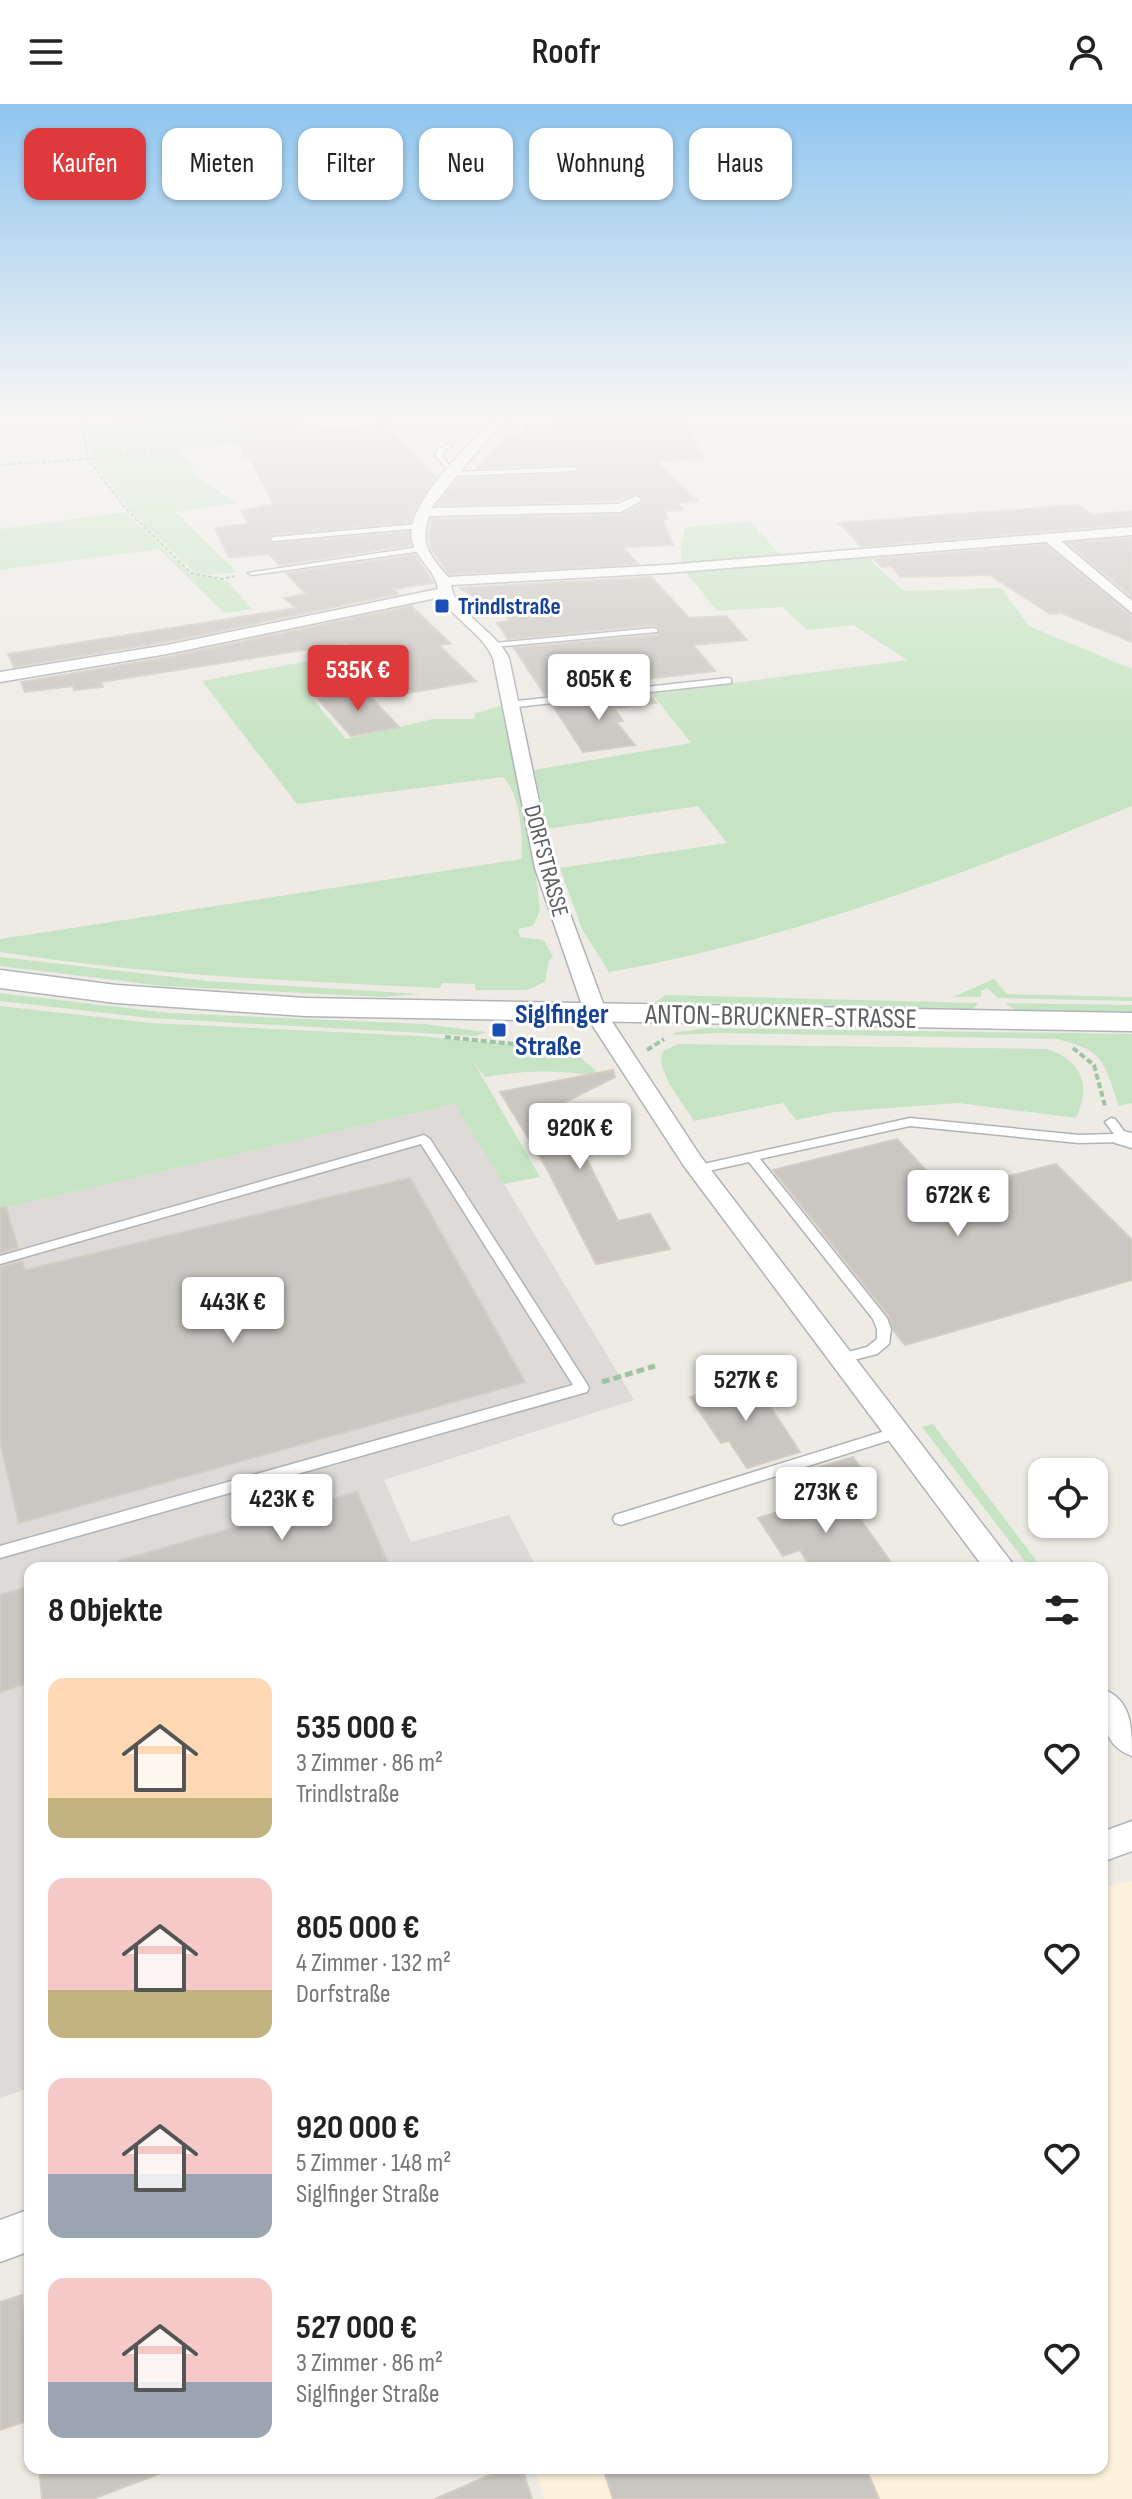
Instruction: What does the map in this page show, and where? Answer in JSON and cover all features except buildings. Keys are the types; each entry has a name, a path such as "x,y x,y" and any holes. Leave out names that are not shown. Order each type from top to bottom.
{"main road":[{"name":"ANTON-BRUCKNER-STRASSE","path":"0,979 116,994 305,1007 1132,1022"}],"street":[{"path":"418,527 419,549 454,607 495,645"},
{"path":"0,677 176,650 444,587 780,557 1132,531"},
{"path":"1051,539 1132,609"},
{"name":"DORFSTRASSE","path":"495,645 501,658 508,705 544,868 596,1014"},
{"path":"596,1014 699,1169 996,1562"},
{"path":"1108,1710 1132,1742"},
{"path":"1108,1845 1132,1836"},
{"path":"0,2241 24,2232"}],"lane":[{"path":"274,539 410,527"},
{"path":"252,573 419,549"},
{"path":"495,645 654,630"},
{"path":"508,705 728,681"},
{"path":"699,1169 910,1122 1079,1139 1122,1134"},
{"path":"0,1260 424,1139 582,1388 0,1552"},
{"path":"752,1157 880,1318 884,1341 872,1351 842,1358"},
{"path":"621,1519 898,1432"}],"path":[{"path":"144,527 191,573 221,579 252,573"},
{"path":"647,1050 664,1038"},
{"path":"1063,1045 1077,1048 1094,1065 1122,1134"},
{"path":"582,1388 655,1366"}],"shaded area":[{"path":"456,1104 634,1400 384,1480 411,1542 509,1515 534,1562 24,1562 24,2090 0,2098 0,1209"},
{"path":"1132,1881 1132,2499 544,2499 537,2474 1108,2474 1108,1887"}],"green space":[{"path":"140,527 189,573 228,582 252,609 224,613 159,549 0,570 0,529"},
{"path":"147,527 190,527 237,572 208,575 193,571"},
{"path":"685,527 755,527 780,555 682,565 681,544"},
{"path":"869,555 874,564 904,591 1001,588 1029,626 1132,669 1132,806 940,880 809,923 743,942 609,972 582,929 560,868 727,843 698,806 547,829 534,770 691,743 652,694 907,660 853,625 807,630 782,607 717,611 684,570"},
{"path":"319,659 348,690 311,697 346,739 433,719 474,719 475,713 501,706 535,867 540,911 533,926 518,929 520,937 544,940 553,957 549,960 545,982 527,990 475,990 475,984 442,983 440,988 330,983 165,972 0,952 0,939 522,859 517,804 503,777 297,804 202,681"},
{"path":"0,957 208,981 420,994 383,997 163,986 0,966"},
{"path":"994,979 1007,994 1132,997 1132,1001 998,998 987,988 981,991 981,997 953,997"},
{"path":"0,993 169,1013 424,1024 486,1032 476,1036 149,1018 0,1001"},
{"path":"666,995 978,1003 973,1009 964,1009 655,1002"},
{"path":"1005,1003 1132,1005 1132,1014 1019,1012"},
{"path":"0,1006 152,1023 419,1036 515,1045 575,1053 604,1078 545,1072 485,1077 473,1061 540,1177 504,1184 455,1104 0,1209"},
{"path":"707,1028 1132,1034 1132,1103 1119,1106 1105,1068 1094,1054 1056,1039 673,1033"},
{"path":"678,1044 1048,1049 1060,1054 1076,1068 1081,1076 1083,1095 1076,1118 958,1103 835,1112 796,1120 783,1103 694,1121 672,1088 661,1061 662,1052"},
{"path":"933,1424 1037,1562 1025,1562 922,1427"}],"place":[{"name":"Trindlstraße","path":"442,606"},
{"name":"Siglfinger Straße","path":"499,1030"}]}
